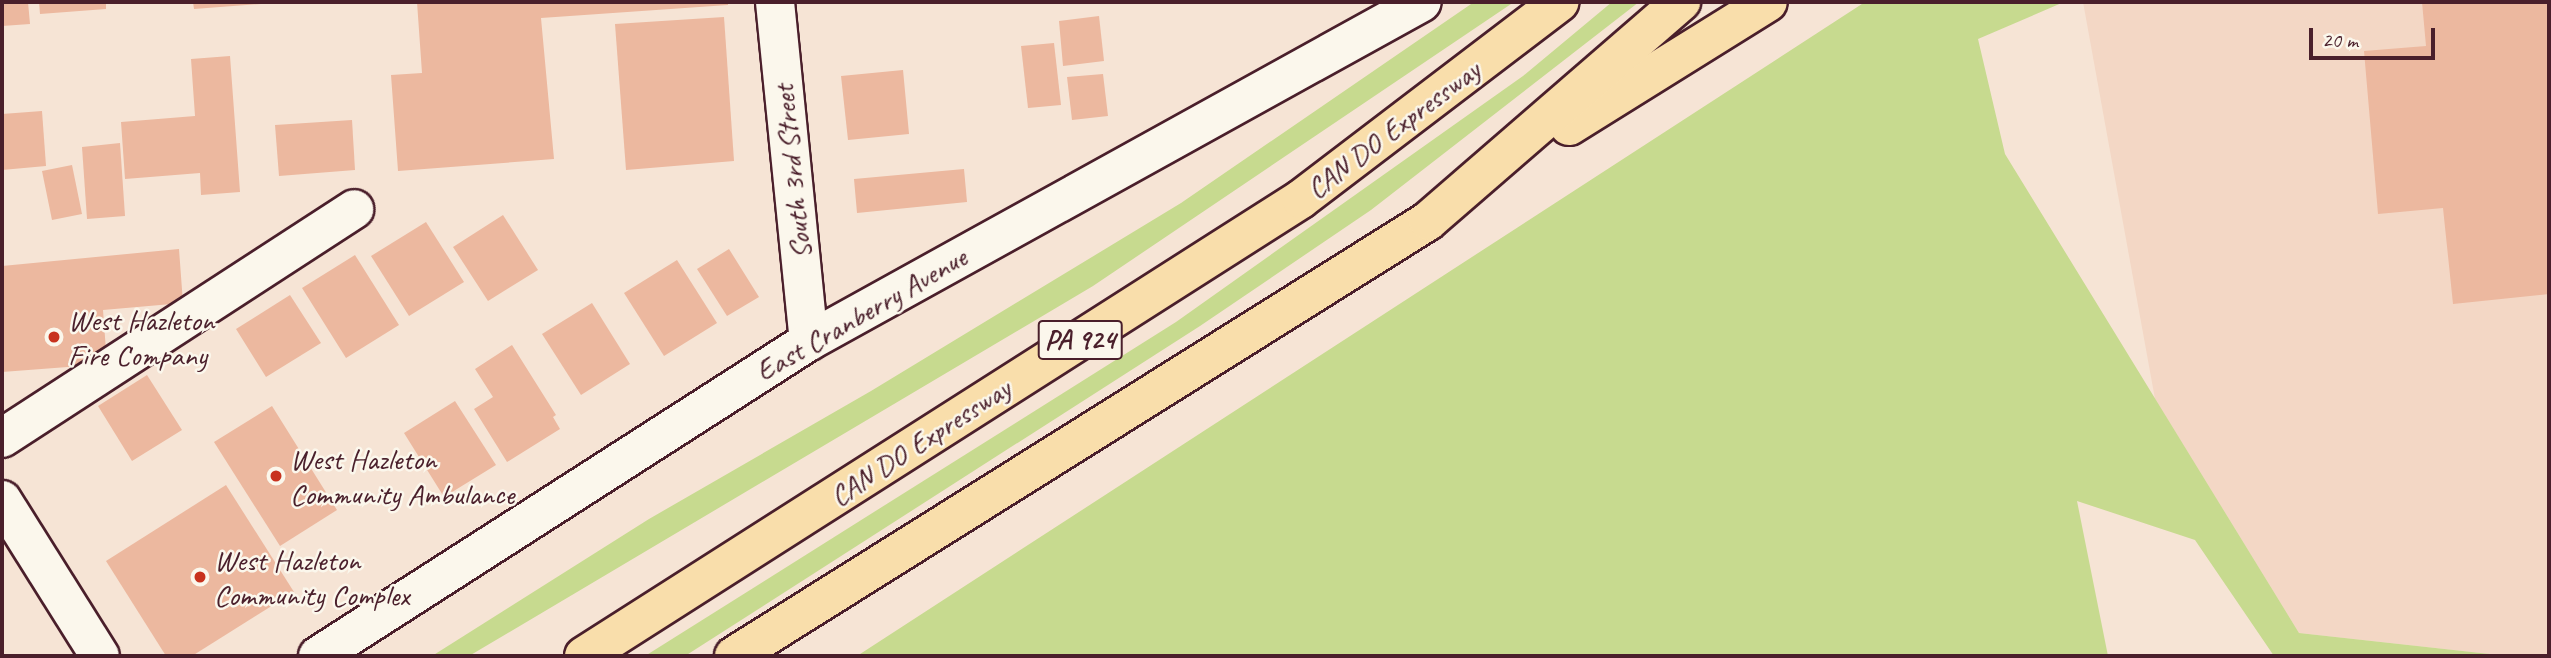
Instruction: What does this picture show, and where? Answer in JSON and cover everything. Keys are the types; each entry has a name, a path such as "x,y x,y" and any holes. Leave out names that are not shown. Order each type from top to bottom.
{"main road":[{"name":"CAN DO Expressway","path":"584,656 1301,199 1560,2"},
{"name":"PA 924","path":"734,656 1428,221 1681,2"},
{"path":"1428,221 1627,87 1768,2"}],"street":[{"name":"South 3rd Street","path":"775,2 809,341"},
{"name":"East Cranberry Avenue","path":"318,656 809,341 1422,2"},
{"path":"2,439 354,209"},
{"path":"2,500 100,656"}],"shaded area":[{"path":"2083,2 2549,2 2549,656 2508,656 2299,633 2155,399"}],"green space":[{"path":"1474,2 1514,2 1093,286 469,656 432,656 649,519 871,391 1181,203"},
{"path":"1612,2 1639,2 1371,210 1200,326 685,656 645,656 1176,322 1523,76"},
{"path":"1865,2 2064,2 1978,39 2005,154 2299,633 2508,656 2274,656 2195,540 2077,501 2108,656 857,656"}],"building":[{"path":"2,2 28,2 30,24 2,26"},
{"path":"39,2 106,2 106,9 40,14"},
{"path":"193,2 261,2 261,4 194,9"},
{"path":"417,2 728,2 728,5 541,18 554,159 398,171 391,75 422,73"},
{"path":"2422,2 2549,2 2549,294 2453,304 2443,208 2378,214 2364,51 2426,46"},
{"path":"1099,16 1104,61 1063,66 1059,21"},
{"path":"724,17 734,161 626,170 615,24"},
{"path":"1054,43 1061,105 1028,108 1021,46"},
{"path":"230,56 240,192 201,195 200,173 125,179 121,122 195,116 191,59"},
{"path":"903,70 909,134 848,140 841,76"},
{"path":"1103,74 1108,116 1072,120 1067,77"},
{"path":"42,111 46,166 2,170 2,114"},
{"path":"352,120 355,170 279,176 275,125"},
{"path":"120,143 125,216 87,219 82,147"},
{"path":"72,165 82,214 52,220 42,171"},
{"path":"964,169 967,202 857,213 854,179"},
{"path":"503,215 538,270 488,301 453,247"},
{"path":"426,222 464,282 409,316 371,256"},
{"name":"West Hazleton Fire Company","path":"179,249 183,303 103,310 107,364 2,372 2,266"},
{"path":"729,249 759,297 727,316 697,269"},
{"path":"355,255 399,325 346,358 302,288"},
{"path":"677,260 717,323 664,356 624,293"},
{"path":"290,295 321,343 266,377 236,329"},
{"path":"592,303 630,364 581,395 542,334"},
{"path":"512,345 556,415 553,417 560,429 507,462 474,409 493,397 475,369"},
{"path":"147,375 182,430 132,461 98,406"},
{"path":"455,401 496,465 444,497 404,433"},
{"name":"West Hazleton Community Ambulance","path":"272,406 337,510 280,546 214,442"},
{"name":"West Hazleton Community Complex","path":"226,485 294,592 192,656 166,656 106,561"}],"place":[{"name":"West Hazleton Fire Company","path":"54,337"},
{"name":"West Hazleton Community Ambulance","path":"276,476"},
{"name":"West Hazleton Community Complex","path":"200,577"}]}
